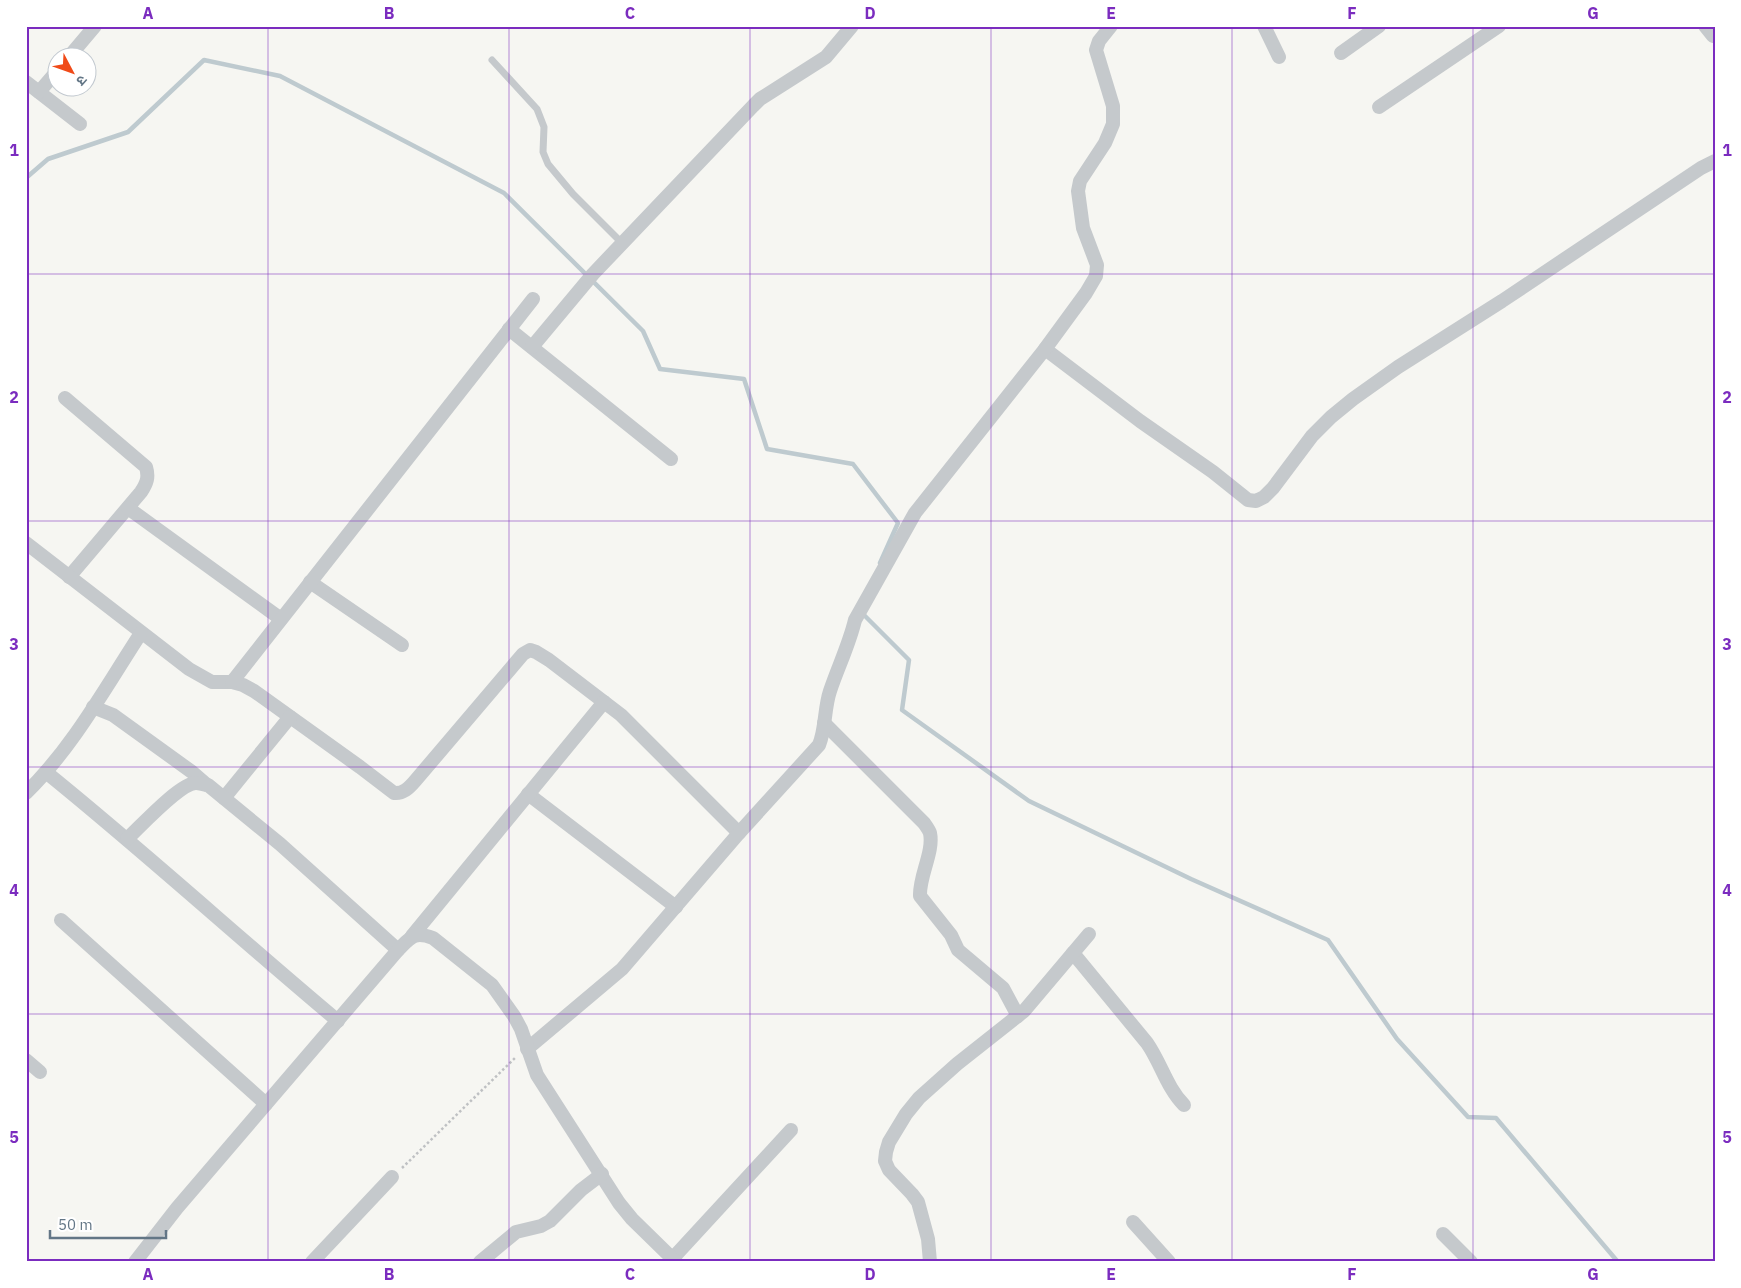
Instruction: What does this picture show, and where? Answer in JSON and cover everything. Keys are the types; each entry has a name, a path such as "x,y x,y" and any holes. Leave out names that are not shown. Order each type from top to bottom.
{"street":[{"path":"76,48 95,26"},
{"path":"532,347 593,274 760,99 826,57 852,26"},
{"path":"527,1049 622,969 739,833 819,745 823,736 830,691 851,638 855,620 915,513 1045,349 1086,293 1096,276 1096,265 1083,228 1078,191 1080,181 1105,143 1113,124 1113,106 1096,50 1099,41 1111,26"},
{"path":"1264,26 1279,57"},
{"path":"1341,53 1379,26"},
{"path":"1379,107 1499,26"},
{"path":"26,82 80,124"},
{"path":"39,92 48,82"},
{"path":"1045,349 1213,472 1248,500 1256,500 1264,497 1273,488 1312,436 1359,394 1701,168 1715,161"},
{"path":"232,682 533,299"},
{"path":"509,329 671,458"},
{"path":"65,398 146,467 148,475 147,483 128,508 69,576"},
{"path":"128,508 281,618"},
{"path":"26,543 141,633 202,677 212,682 232,682 254,691 394,793 400,794 407,790 523,654 530,650 549,660 621,715 739,833"},
{"path":"310,582 402,645"},
{"path":"26,794 47,773 141,633"},
{"path":"135,1262 177,1208 412,936 604,702"},
{"path":"93,707 113,715 192,772 280,844 398,950"},
{"path":"224,798 290,717"},
{"path":"824,723 924,823 930,832 930,842 920,896 951,935 958,950 1002,988 1018,1016"},
{"path":"47,773 127,839 262,958 338,1021"},
{"path":"127,839 163,804 183,788 195,783 208,785"},
{"path":"528,794 676,907"},
{"path":"61,920 266,1104"},
{"path":"412,936 423,934 433,938 492,985 521,1029 537,1075 626,1213 675,1260 790,1130"},
{"path":"930,1262 928,1238 918,1202 889,1170 885,1161 889,1142 906,1114 919,1098 957,1064 1024,1011 1089,934"},
{"path":"1073,953 1147,1043 1156,1056 1173,1092 1184,1105"},
{"path":"26,1060 40,1072"},
{"path":"480,1262 516,1232 541,1226 550,1220 581,1190 602,1174"},
{"path":"312,1262 392,1177"},
{"path":"1133,1222 1169,1262"},
{"path":"1443,1234 1471,1262"}],"lane":[{"path":"492,60 537,109 544,127 543,152 548,164 572,194 622,243"}],"path":[{"path":"392,1177 510,1062 527,1049"}],"waterway":[{"path":"26,178 48,159 128,132 204,60 280,76 504,193 643,331 660,369 744,379 767,449 853,464 898,523 880,563"},
{"path":"861,612 909,660 902,710 1029,801 1191,879 1328,940 1397,1039 1468,1117 1496,1118 1618,1262"}]}
